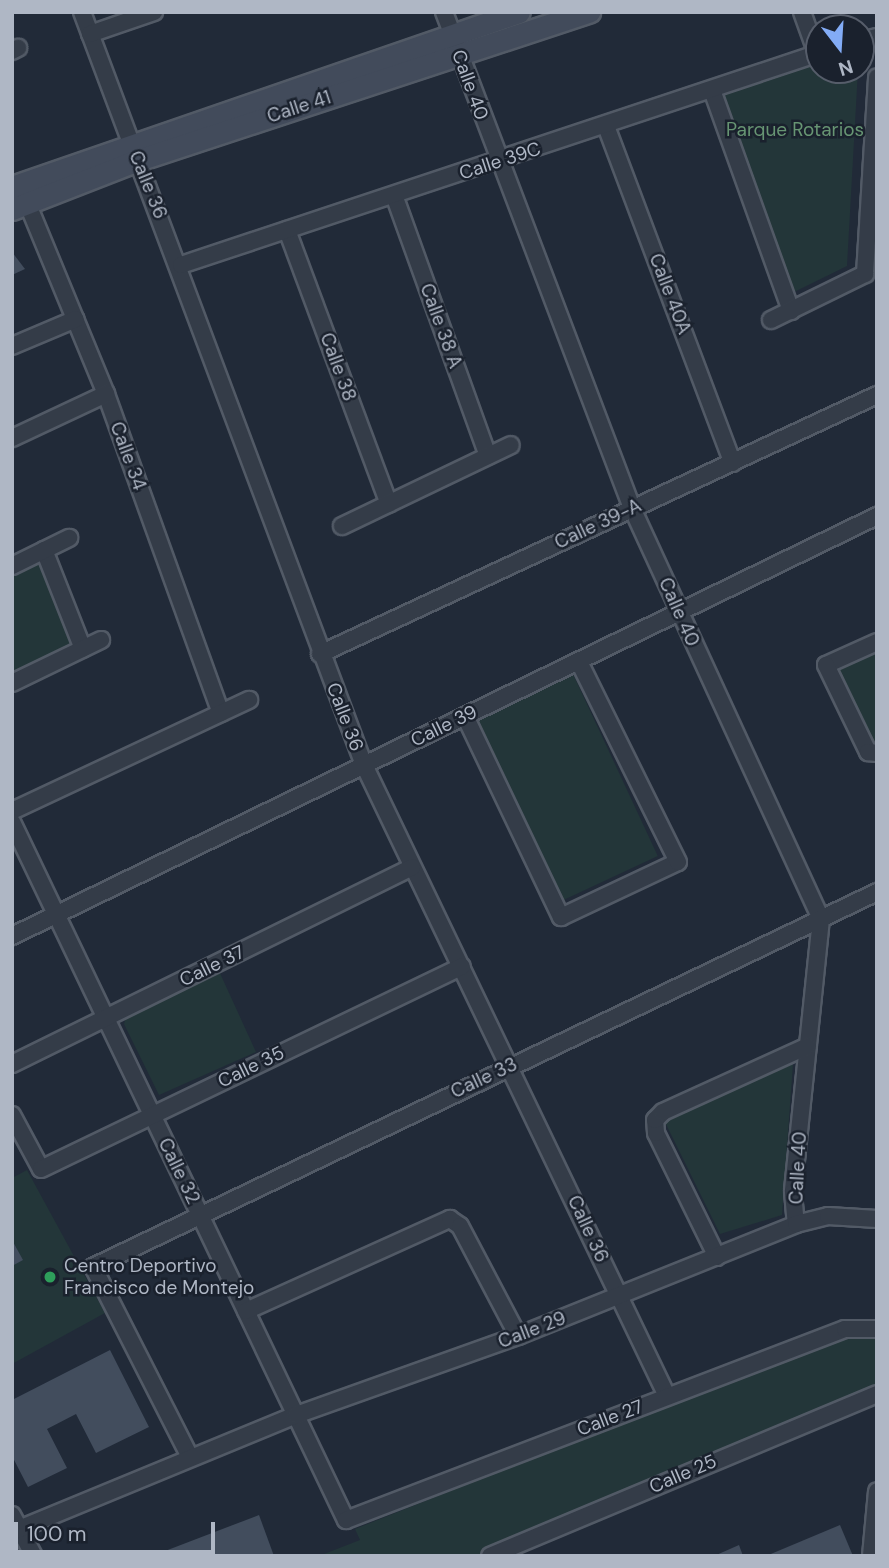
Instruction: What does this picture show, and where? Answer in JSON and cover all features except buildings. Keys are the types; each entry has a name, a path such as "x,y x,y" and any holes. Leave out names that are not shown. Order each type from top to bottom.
{"main road":[{"name":"Calle 41","path":"455,44 519,12"},
{"name":"Calle 41","path":"17,193 455,44 589,12"}],"street":[{"name":"Calle 36","path":"82,12 181,265 320,654 364,765 511,1065 667,1396"},
{"path":"90,34 154,12"},
{"name":"Calle 40","path":"444,12 632,508 821,919 793,1192 796,1224"},
{"name":"Calle 39C","path":"181,265 499,162 805,58"},
{"path":"771,320 865,274 877,77"},
{"path":"712,90 791,311"},
{"name":"Calle 40A","path":"606,126 733,463"},
{"name":"Calle 34","path":"17,193 76,319 106,394 221,713"},
{"name":"Calle 38 A","path":"394,195 488,456"},
{"name":"Calle 38","path":"288,230 389,503"},
{"path":"12,346 76,319"},
{"path":"12,438 106,394"},
{"name":"Calle 39-A","path":"320,654 877,395"},
{"path":"342,526 511,445"},
{"name":"Calle 39","path":"12,936 877,516"},
{"path":"12,566 69,538"},
{"path":"44,550 83,649"},
{"path":"12,683 101,640"},
{"path":"873,752 826,665 877,642"},
{"path":"464,716 561,917 678,862 579,662"},
{"path":"12,811 249,700"},
{"name":"Calle 32","path":"12,822 346,1520"},
{"name":"Calle 37","path":"12,1064 412,867"},
{"name":"Calle 33","path":"190,1457 93,1267 199,1212 877,892"},
{"name":"Calle 35","path":"12,1115 41,1169 462,966"},
{"path":"717,1257 656,1133 655,1120 663,1112 808,1046"},
{"name":"Calle 29","path":"15,1525 296,1415 518,1336 796,1224 828,1216 877,1219"},
{"path":"246,1311 450,1219 460,1226 518,1336"},
{"name":"Calle 27","path":"346,1520 845,1329 877,1329"},
{"name":"Calle 25","path":"490,1556 877,1394"},
{"path":"871,1556 877,1491"},
{"path":"15,1525 34,1556"}],"green space":[{"name":"Parque Rotarios","path":"805,66 805,84 857,84 847,266 792,293 720,93"},
{"path":"40,559 75,646 12,677 12,572"},
{"path":"877,647 877,743 871,743 834,667"},
{"path":"572,672 658,856 558,902 472,718"},
{"path":"219,971 256,1052 159,1095 124,1024 126,1017"},
{"path":"793,1064 782,1215 720,1234 663,1118"},
{"name":"Centro Deportivo Francisco de Montejo","path":"27,1170 105,1313 12,1364 12,1178"},
{"path":"877,1330 877,1392 484,1556 319,1556 360,1540 355,1529 844,1334"}],"place":[{"name":"Centro Deportivo Francisco de Montejo","path":"50,1277"}]}
